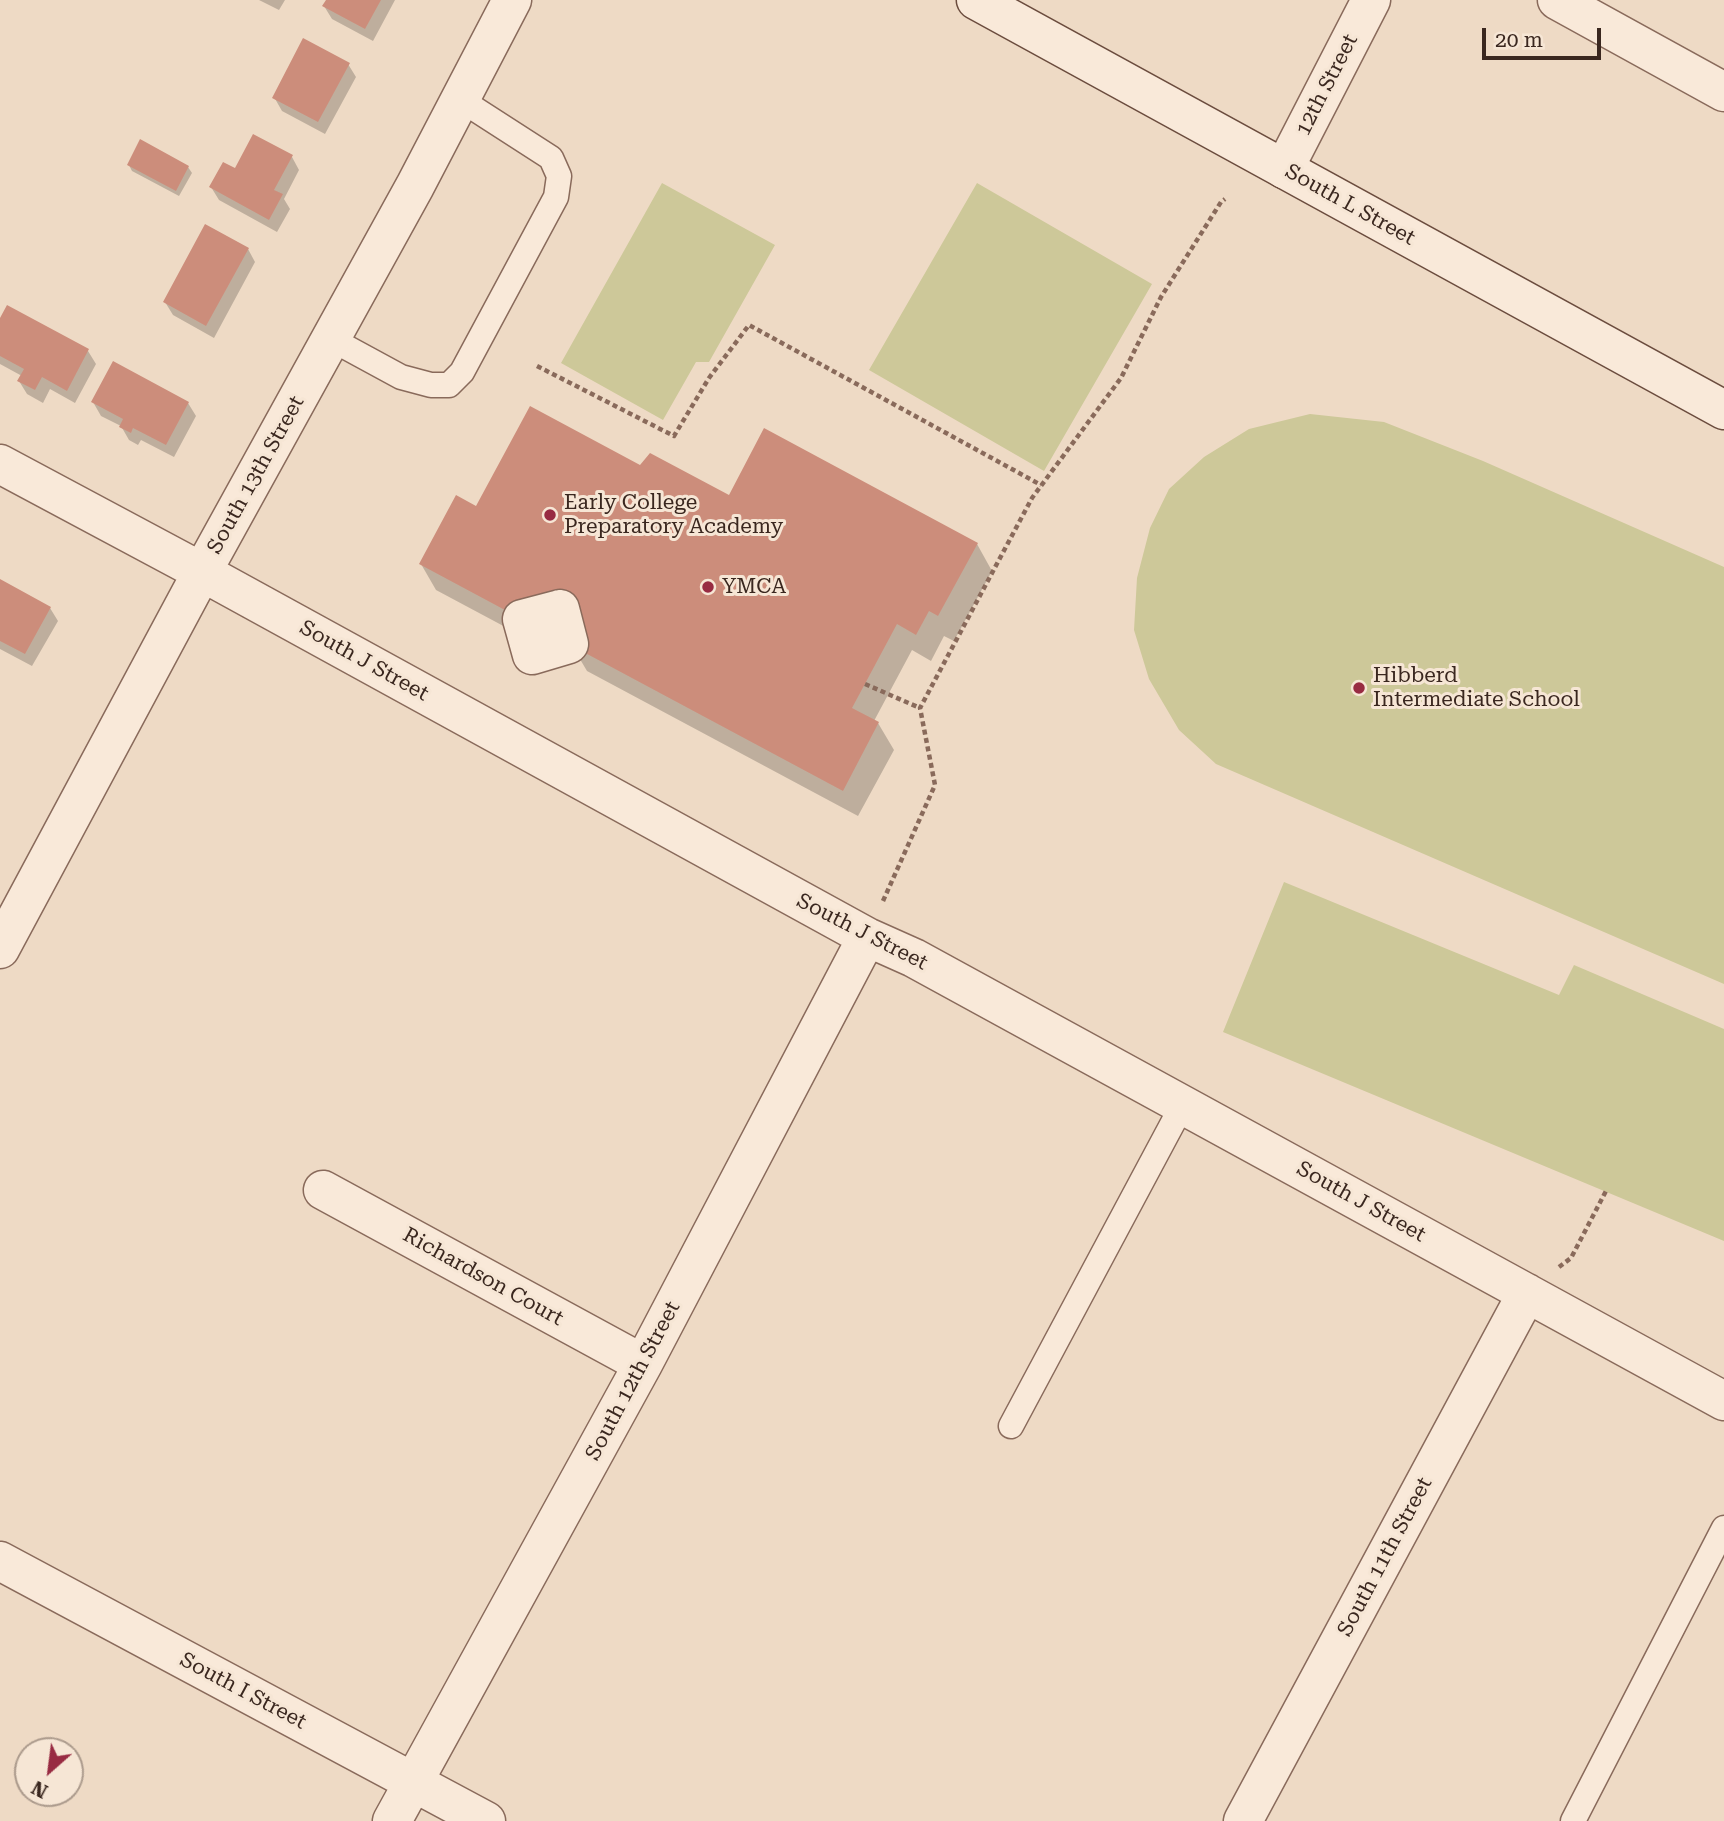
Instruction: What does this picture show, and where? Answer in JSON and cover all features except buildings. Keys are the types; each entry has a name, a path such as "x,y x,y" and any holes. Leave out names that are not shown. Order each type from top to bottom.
{"street":[{"name":"South 13th Street","path":"0,949 202,572 461,100 512,0"},
{"name":"South L Street","path":"976,0 1724,410"},
{"name":"12th Street","path":"1284,169 1371,0"},
{"path":"1557,0 1724,92"},
{"name":"South J Street","path":"0,464 867,937 914,958 1183,1104 1724,1401"},
{"name":"South 12th Street","path":"391,1821 643,1364 867,937"},
{"name":"Richardson Court","path":"323,1191 643,1364"},
{"name":"South 11th Street","path":"1243,1821 1527,1293"},
{"name":"South I Street","path":"0,1561 486,1821"}],"lane":[{"path":"331,339 401,377 431,385 449,385 462,372 556,197 559,176 551,158 461,100"},
{"path":"1011,1426 1183,1104"},
{"path":"1573,1821 1724,1528"}],"path":[{"path":"867,937 935,785 920,708 1032,498 1121,378 1161,297 1221,202 1225,200"},
{"path":"537,366 674,436 709,378 749,325 1042,485"},
{"path":"865,684 920,708"},
{"path":"1527,1293 1571,1258 1606,1191"}],"shaded area":[{"path":"662,183 775,245 709,362 696,362 663,420 561,363"},
{"path":"977,183 1152,284 1044,471 869,370"},
{"path":"1310,414 1384,422 1483,461 1724,567 1724,984 1216,764 1179,730 1149,679 1134,630 1137,578 1150,528 1169,489 1204,457 1249,429"},
{"path":"1284,882 1559,995 1574,965 1724,1029 1724,1241 1223,1032"}],"place":[{"name":"Early College Preparatory Academy","path":"550,515"},
{"name":"YMCA","path":"708,587"},
{"name":"Hibberd Intermediate School","path":"1359,688"}]}
